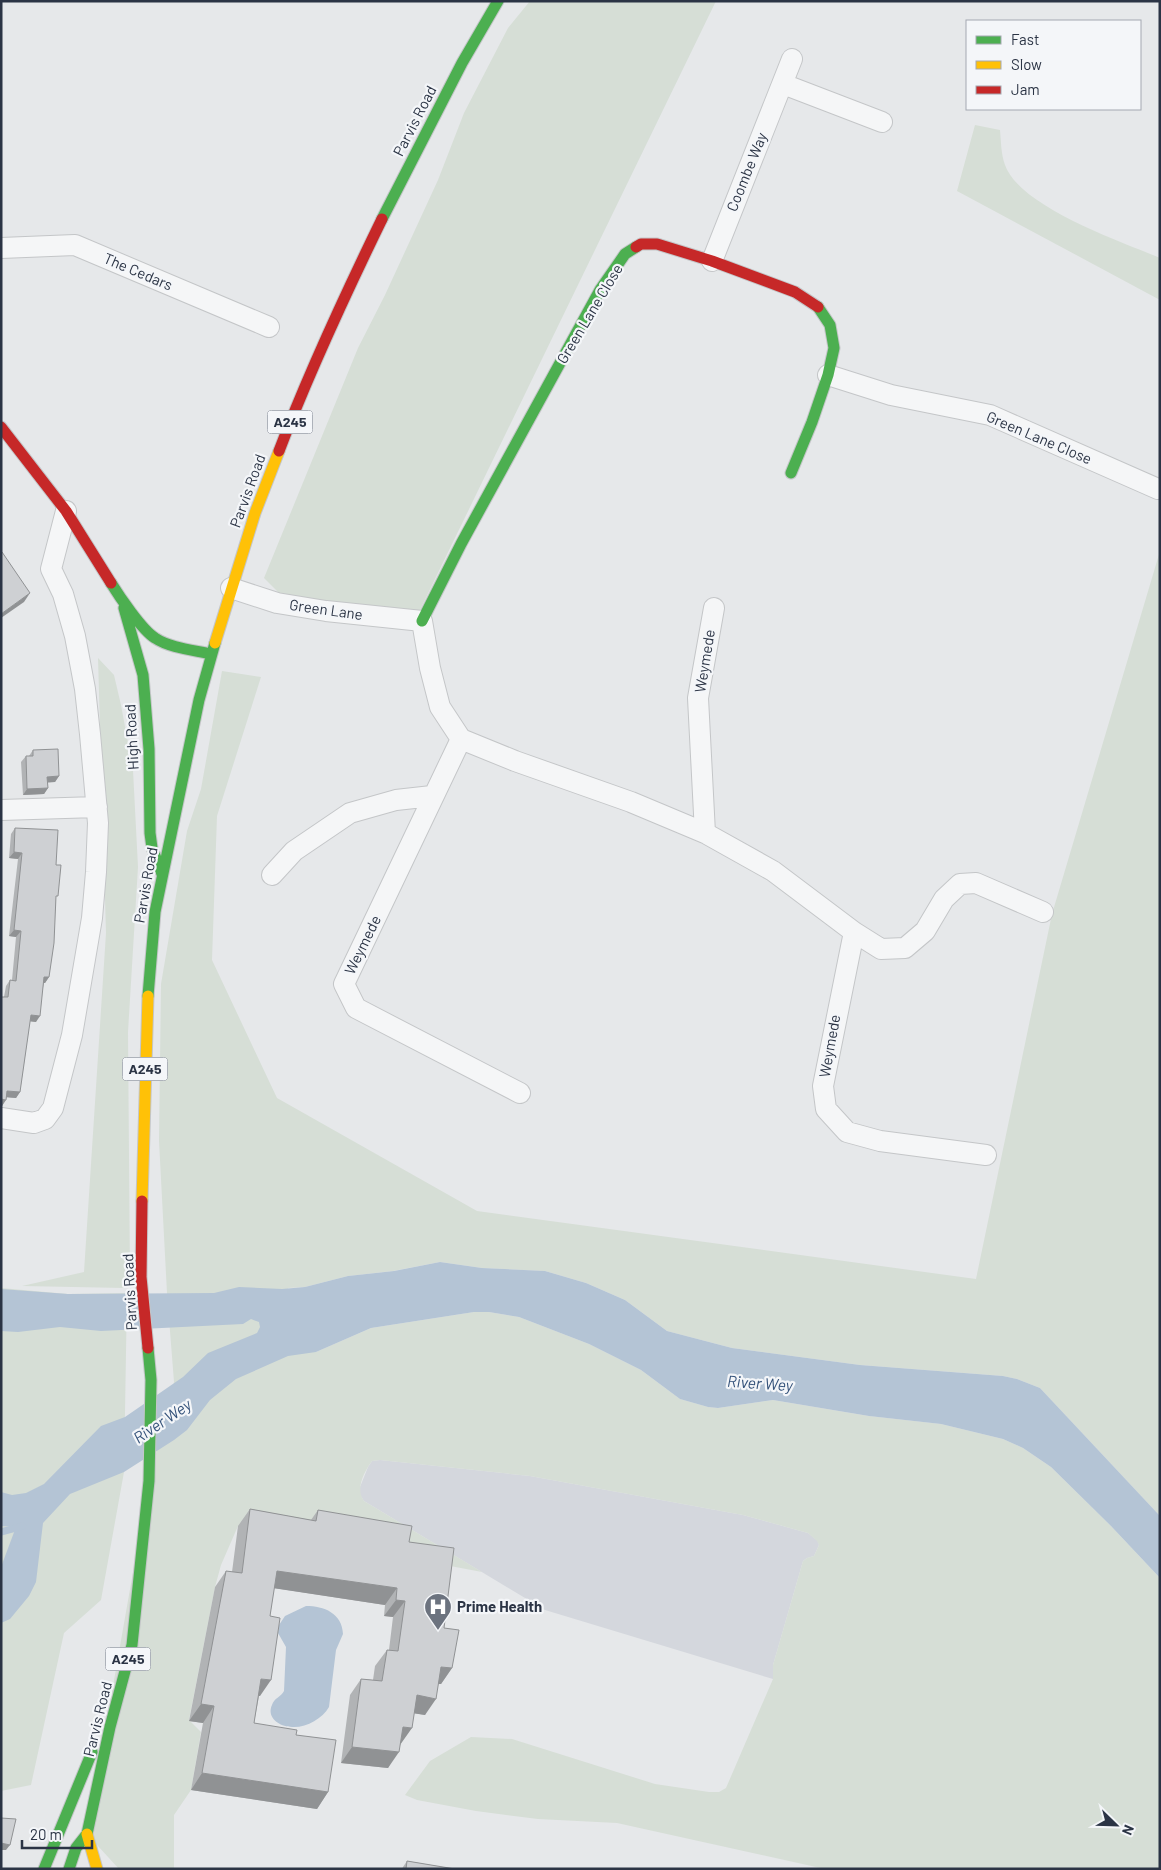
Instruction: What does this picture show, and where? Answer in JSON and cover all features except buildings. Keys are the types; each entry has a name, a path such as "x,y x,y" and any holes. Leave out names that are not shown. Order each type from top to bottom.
{"main road":[{"name":"Parvis Road","path":"69,1869 76,1848 87,1834 110,1727 132,1645 149,1481 151,1380 141,1277 148,984 155,912 199,700 231,588 265,485 297,404 350,284 436,113 498,1"},
{"name":"Green Lane Close","path":"422,621 461,544 596,298 625,254 641,244 658,244 712,261 795,292 818,307 830,325 834,348 828,375 812,422 791,473"},
{"name":"High Road","path":"1,427 66,511 121,599 153,637 165,643 211,654"},
{"name":"High Road","path":"121,599 143,674 149,749 150,833 152,848 162,874"},
{"name":"A245","path":"44,1869 124,1674"},
{"name":"Parvis Road","path":"87,1834 97,1869"}],"street":[{"name":"Coombe Way","path":"712,261 792,59"},
{"path":"782,84 882,122"},
{"name":"The Cedars","path":"1,248 75,245 269,327"},
{"name":"Green Lane Close","path":"828,375 891,395 990,416 1158,489"},
{"path":"1,1118 34,1123 45,1119 53,1108 72,1036 92,918 98,823 89,725 75,636 63,594 51,568 66,511"},
{"name":"Green Lane","path":"231,588 278,603 326,611 422,621"},
{"name":"Weymede","path":"705,833 698,698 714,608"},
{"path":"422,621 430,668 440,707 460,739 515,761 631,802 705,833 773,871 854,932 881,949 905,948 925,931 944,899 960,884 976,883 1043,912"},
{"name":"Weymede","path":"460,739 344,984 356,1008 520,1094"},
{"path":"272,875 294,851 350,813 396,800 432,796"},
{"path":"1,810 97,807"},
{"name":"Weymede","path":"854,932 823,1086 826,1109 847,1132 880,1141 986,1155"}],"shaded area":[{"path":"530,1 716,1 419,612 328,602 280,594 264,578 358,348 385,295 438,180 464,113 508,28"},
{"path":"975,125 1000,130 1005,165 1014,180 1030,195 1073,221 1160,258 1160,300 957,191"},
{"path":"1160,551 1160,1516 1040,1388 1017,1379 1003,1376 860,1365 732,1348 667,1331 625,1300 586,1283 545,1271 482,1268 440,1262 393,1271 348,1276 305,1287 288,1288 316,1352 371,1328 474,1312 489,1312 519,1317 589,1344 641,1370 680,1399 708,1407 718,1408 773,1400 869,1416 941,1424 1003,1439 1023,1448 1051,1467 1160,1578 1160,1869 825,1869 617,1823 538,1819 476,1811 417,1800 405,1795 430,1761 471,1737 512,1739 655,1784 709,1792 719,1792 726,1788 773,1679 773,1665 803,1561 814,1556 819,1545 808,1533 743,1515 530,1476 380,1460 372,1461 364,1475 360,1491 364,1501 482,1572 238,1526 221,1565 215,1587 189,1720 201,1732 191,1790 174,1815 174,1869 119,1869 87,1834 149,1481 174,1382 159,1141 161,984 187,831 201,789 222,671 261,677 217,816 212,960 277,1098 477,1211 976,1279 1052,914"},
{"path":"98,658 114,675 133,770 138,867 128,1032 130,1278 124,1288 22,1286 84,1272 106,933"},
{"path":"1,1288 68,1294 127,1293 124,1472 101,1600 64,1633 31,1785 1,1791"},
{"path":"380,1460 530,1476 743,1515 808,1533 818,1541 819,1545 814,1556 803,1561 773,1665 773,1679 545,1610 364,1501 360,1495 360,1487 372,1461"}],"water":[{"path":"440,1262 482,1268 545,1271 586,1283 625,1300 667,1331 732,1348 860,1365 1003,1376 1040,1388 1160,1516 1160,1578 1051,1467 1023,1448 1003,1439 941,1424 869,1416 773,1400 718,1408 708,1407 680,1399 641,1370 589,1344 519,1317 489,1312 474,1312 371,1328 316,1352 288,1356 236,1379 210,1400 187,1430 174,1440 124,1472 70,1494 43,1523 36,1582 29,1596 10,1619 1,1623 1,1567 16,1527 1,1526 1,1492 12,1495 26,1493 44,1484 101,1426 125,1417 183,1377 208,1353 257,1333 260,1327 259,1322 251,1319 243,1324 101,1331 60,1327 18,1332 1,1331 1,1289 68,1294 214,1293 239,1287 282,1289 305,1287 348,1276 394,1271"},
{"path":"306,1606 319,1607 331,1612 339,1621 343,1634 336,1650 329,1707 313,1722 303,1726 287,1727 275,1721 271,1714 273,1703 284,1691 286,1647 278,1633 279,1625 285,1616"}],"waterway":[{"name":"River Wey","path":"1,1532 23,1526"}],"traffic: fast":[{"path":"382,219 462,63 498,1"},
{"path":"422,621 461,544 600,290 625,254 636,247"},
{"path":"791,473 812,422 828,375 834,348 830,325 818,307"},
{"path":"111,583 137,621 155,638 175,646 211,654"},
{"path":"124,608 143,675 149,749 150,833 152,848 162,874"},
{"path":"148,996 155,912 199,700 215,643"},
{"path":"69,1869 76,1848 87,1834 110,1727 132,1645 149,1481 151,1380 148,1348"},
{"path":"44,1869 92,1752"}],"traffic: slow":[{"path":"215,643 255,513 279,451"},
{"path":"142,1201 148,996"},
{"path":"87,1834 97,1869"}],"traffic: jam":[{"path":"279,451 328,334 382,219"},
{"path":"636,247 641,244 657,244 712,261 795,292 818,307"},
{"path":"1,427 66,511 111,583"},
{"path":"142,1201 141,1277 148,1348"}],"place":[{"name":"Prime Health","path":"438,1631"}]}
